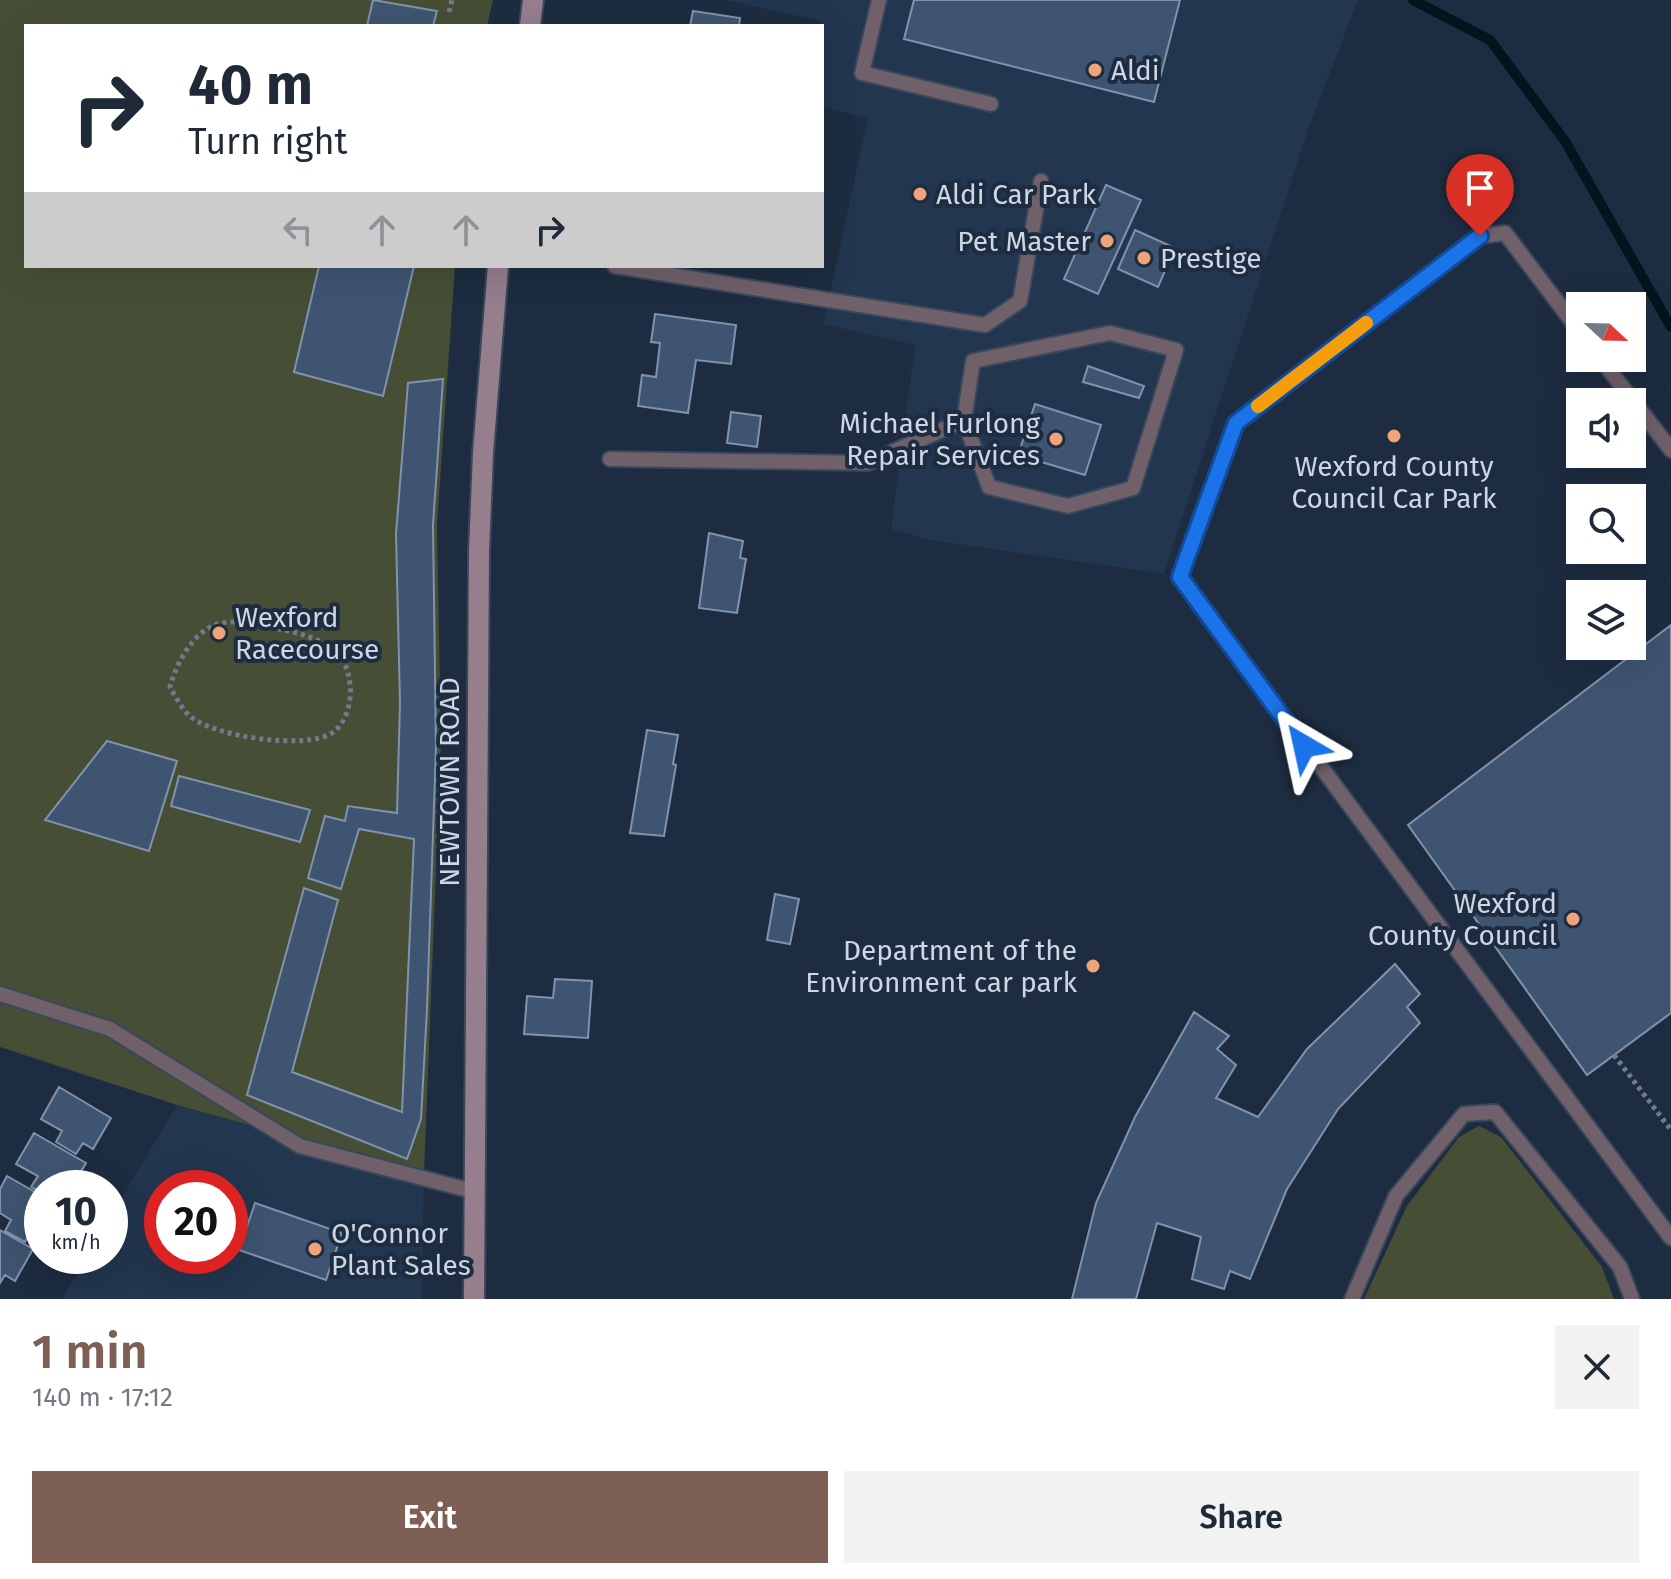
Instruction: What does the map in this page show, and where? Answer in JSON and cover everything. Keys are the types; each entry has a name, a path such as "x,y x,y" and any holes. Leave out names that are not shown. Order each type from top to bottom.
{"main road":[{"path":"530,24 533,0"},
{"name":"NEWTOWN ROAD","path":"474,1299 479,552 483,453 498,268"}],"lane":[{"path":"879,0 862,73 991,104"},
{"path":"628,268 985,325 1020,301 1041,181"},
{"path":"1566,314 1505,233 1480,236 1236,423 1180,577 1671,1238"},
{"path":"1110,333 1176,350 1133,488 1068,506 989,487 964,420 973,361 1110,333"},
{"path":"1611,372 1671,450"},
{"path":"610,459 868,463 964,420"},
{"path":"0,994 110,1029 300,1146 476,1192"},
{"path":"1352,1299 1396,1196 1464,1114 1495,1112 1620,1267 1632,1299"}],"path":[{"path":"449,12 452,0"},
{"path":"238,622 306,636 330,647 348,666 352,693 346,716 333,732 316,739 251,739 219,729 191,718 170,687 174,671 183,658 197,636 218,624 238,622"},
{"path":"1614,1055 1671,1130"}],"shaded area":[{"path":"725,0 1358,0 1308,130 1164,574 931,540 891,529 915,345 823,324 868,118 824,107 824,24"},
{"path":"177,1105 424,1173 422,1299 62,1299 77,1274 128,1274 128,1188"}],"green space":[{"name":"Wexford Racecourse","path":"0,0 493,0 487,24 24,24 24,268 455,268 437,525 441,742 424,1173 177,1105 0,1047"},
{"path":"1479,1126 1501,1137 1602,1267 1614,1299 1364,1299 1407,1206 1459,1137"}],"building":[{"path":"373,0 437,11 434,24 367,24"},
{"name":"Aldi","path":"914,0 1180,0 1154,102 904,39"},
{"path":"693,11 740,18 739,24 690,24"},
{"path":"1106,185 1141,200 1098,294 1064,279"},
{"path":"1135,230 1175,248 1158,287 1118,269"},
{"path":"319,268 414,268 383,396 294,372"},
{"path":"655,314 736,325 731,364 696,360 688,413 638,406 642,375 656,377 660,343 651,342"},
{"path":"1088,366 1144,386 1139,398 1083,382"},
{"path":"443,379 433,525 436,747 427,1009 421,1119 407,1159 247,1095 304,888 338,900 292,1072 402,1112 414,839 359,829 341,889 308,878 325,816 345,821 348,806 397,813 400,703 396,534 408,383"},
{"path":"1035,404 1101,425 1085,475 1018,455"},
{"path":"731,412 761,416 757,447 727,443"},
{"path":"709,533 743,541 740,558 746,559 737,613 699,608"},
{"name":"Wexford County Council","path":"1671,625 1671,1013 1587,1075 1408,825 1625,660 1646,660 1646,644"},
{"path":"647,730 678,735 664,836 630,833"},
{"path":"107,741 177,761 149,851 45,820"},
{"path":"179,776 310,810 300,842 171,806"},
{"path":"775,894 799,899 790,944 767,940"},
{"path":"1395,964 1420,994 1407,1007 1420,1023 1338,1109 1287,1189 1250,1279 1230,1271 1224,1289 1192,1279 1201,1237 1157,1223 1136,1299 1072,1299 1096,1203 1135,1117 1194,1012 1229,1036 1217,1049 1236,1065 1216,1098 1258,1117 1307,1049"},
{"path":"555,979 592,981 588,1038 524,1034 527,996 553,998"},
{"path":"59,1087 111,1118 93,1149 83,1143 76,1154 56,1142 62,1131 41,1119"},
{"path":"34,1133 86,1163 82,1170 27,1170 16,1164"},
{"path":"7,1176 24,1186 24,1241 5,1231 11,1220 0,1213 0,1189"},
{"path":"255,1203 342,1233 326,1280 248,1253 248,1224"},
{"path":"0,1230 24,1244 24,1265 15,1281 5,1275 0,1283"}],"waterway":[{"path":"1413,0 1490,40 1565,141 1671,327"}],"slow traffic":[{"path":"1258,406 1366,323"}],"place":[{"name":"Aldi","path":"1095,70"},
{"name":"Aldi Car Park","path":"920,194"},
{"name":"Pet Master","path":"1107,241"},
{"name":"Prestige","path":"1144,258"},
{"name":"Wexford County Council Car Park","path":"1394,436"},
{"name":"Michael Furlong Repair Services","path":"1056,439"},
{"name":"Wexford Racecourse","path":"219,633"},
{"name":"Wexford County Council","path":"1573,919"},
{"name":"Department of the Environment car park","path":"1093,966"},
{"name":"O'Connor Plant Sales","path":"315,1249"}],"route":[{"path":"1304,746 1180,577 1236,423 1480,236"}]}
